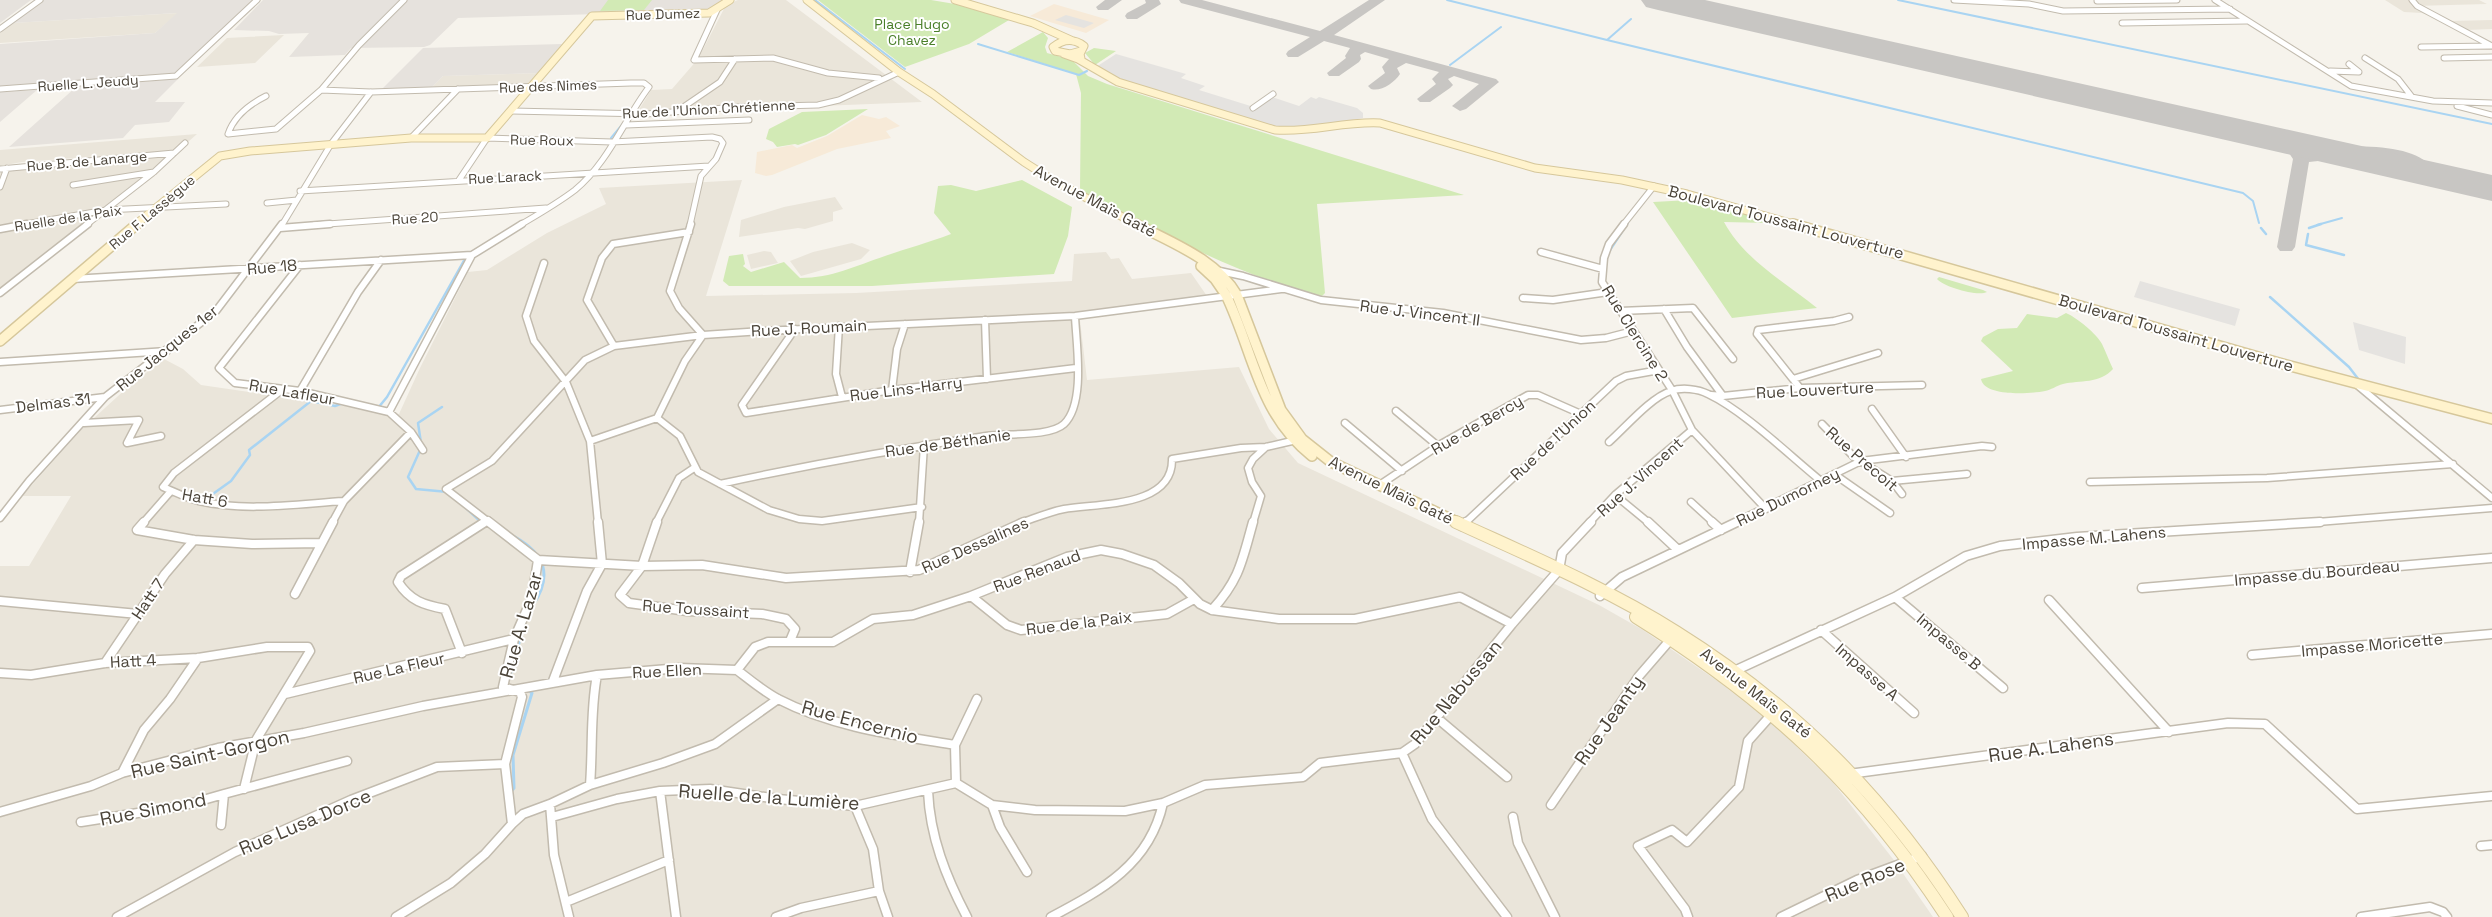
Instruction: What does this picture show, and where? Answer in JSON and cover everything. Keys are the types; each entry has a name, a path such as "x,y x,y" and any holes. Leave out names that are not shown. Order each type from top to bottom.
{"main road":[{"name":"Rue Dumez","path":"532,86 592,16 709,12 717,10 730,0"},
{"name":"Avenue Maïs Gaté","path":"799,0 1008,158 1043,180 1213,270 1229,281 1237,295 1273,391 1292,427 1302,439 1331,462 1678,633 1813,736 1852,774 1922,856 1962,917"},
{"name":"Avenue Maïs Gaté","path":"807,0 896,72"},
{"path":"955,0 1033,23 1055,34 1083,44 1081,55"},
{"path":"1055,34 1059,42 1073,41"},
{"name":"Boulevard Toussaint Louverture","path":"1059,42 1053,49 1064,54 1081,55 1095,71 1120,83 1275,130 1296,132 1358,122 1380,123 1535,168 1654,186 1858,241 2354,382 2492,419"},
{"path":"487,138 532,86"},
{"name":"Rue Roux","path":"331,144 411,138 487,138"},
{"name":"Rue F. Lassègue","path":"0,342 157,207 224,155 331,144"},
{"name":"Avenue Maïs Gaté","path":"1213,270 1226,295 1272,411 1292,441 1339,473 1461,527"},
{"name":"Avenue Maïs Gaté","path":"1602,594 1671,639 1729,673 1838,776 1882,824 1910,861 1947,917"}],"street":[{"path":"0,29 40,0"},
{"name":"Ruelle L. Jeudy","path":"0,89 176,76 257,0"},
{"path":"266,96 251,104 231,127 228,134 276,129 320,90 359,45 404,0"},
{"path":"1954,0 2045,7 2059,11 2230,10"},
{"path":"2038,0 2045,7"},
{"path":"2097,1 2177,0"},
{"path":"2215,0 2351,86 2412,98 2450,103 2492,103"},
{"path":"2412,0 2417,6 2492,46"},
{"path":"717,10 694,60 773,58 828,73 879,78"},
{"path":"2122,23 2248,21"},
{"path":"2421,47 2492,46"},
{"path":"2444,58 2492,57"},
{"path":"2365,58 2399,79 2408,87 2412,98"},
{"path":"676,111 720,82 735,59"},
{"path":"2329,71 2359,72 2348,64"},
{"name":"Rue de l'Union Chrétienne","path":"512,111 630,114 830,103 879,78 896,72"},
{"name":"Rue des Nimes","path":"320,90 371,92 644,83 649,86 630,114 626,125 592,172 576,189 549,208 472,254"},
{"path":"411,138 458,89"},
{"name":"Rue Jacques 1er","path":"0,518 29,481 106,397 168,351 216,311 280,228 300,192 331,144 371,92"},
{"path":"1253,108 1273,94"},
{"path":"2450,103 2492,115"},
{"path":"626,125 749,120"},
{"name":"Rue Roux","path":"487,138 612,142 712,137 720,139 723,142 716,159 709,166"},
{"path":"459,180 487,138"},
{"path":"0,293 154,172 185,143"},
{"name":"Rue B. de Lanarge","path":"0,169 174,153"},
{"path":"590,441 657,418 685,361 703,335 679,308 670,291 688,232 701,176 709,166"},
{"name":"Rue Larack","path":"300,192 459,180 709,166"},
{"path":"0,187 7,168"},
{"path":"73,185 154,172"},
{"name":"Rue Clercine 2","path":"1654,186 1609,244 1604,258 1602,282 1672,390 1692,430 1766,509"},
{"path":"267,203 297,200"},
{"name":"Ruelle de la Paix","path":"0,229 106,210 226,204"},
{"name":"Rue 20","path":"280,228 549,208"},
{"path":"614,346 587,300 602,258 613,244 688,232"},
{"path":"1541,252 1603,269"},
{"path":"389,412 472,254"},
{"name":"Rue 18","path":"72,279 472,254"},
{"path":"300,391 358,292 381,260"},
{"path":"544,263 526,316 534,341 566,382 590,441 602,564 587,591 553,681"},
{"name":"Rue Lafleur","path":"300,265 219,368 235,383 300,391 389,412 411,432 423,450"},
{"name":"Rue J. Vincent II","path":"1213,270 1321,300 1353,306 1408,308 1443,313 1581,340 1606,338 1633,331"},
{"name":"Rue J. Roumain","path":"488,520 446,489 492,461 585,360 614,346 703,335 839,326 1075,316 1281,289"},
{"path":"1522,298 1553,300 1608,292"},
{"path":"1620,311 1694,308 1733,359"},
{"path":"1664,309 1687,346 1723,396"},
{"name":"Rue de Béthanie","path":"720,484 826,461 924,445 1059,429 1067,421 1076,403 1075,316"},
{"path":"1800,388 1757,334 1758,330 1834,321 1849,317"},
{"path":"985,320 987,379"},
{"path":"892,390 897,349 905,324"},
{"path":"839,326 836,374 842,397"},
{"name":"Rue Lins-Harry","path":"795,329 742,405 746,413 892,390 1076,368"},
{"path":"0,362 168,351"},
{"path":"1793,379 1878,352"},
{"name":"Rue de l'Union","path":"1461,527 1616,381 1626,376 1659,370"},
{"path":"2354,382 2454,464 2492,498"},
{"name":"Rue Louverture","path":"1672,390 1690,389 1723,396 1800,388 1922,385"},
{"name":"Hatt 6","path":"283,389 174,473 163,487 185,498 218,503 276,505 344,501"},
{"path":"1609,442 1661,395 1672,390"},
{"name":"Rue de Bercy","path":"1378,486 1438,446 1533,394 1581,414"},
{"path":"1708,394 1739,414 1821,481"},
{"name":"Delmas 31","path":"0,410 106,397"},
{"path":"1872,409 1906,457"},
{"path":"1396,412 1438,446"},
{"path":"657,418 680,436 694,468 704,476 768,510 811,521 922,506"},
{"path":"84,423 139,420 127,443 161,436"},
{"path":"1345,423 1402,471"},
{"name":"Rue Precoit","path":"1822,424 1861,461 1892,481 1902,494"},
{"name":"Rue J. Vincent","path":"1557,572 1562,553 1615,495 1692,430"},
{"path":"295,594 344,501 411,432"},
{"name":"Rue Dessalines","path":"602,564 642,566 702,565 786,578 927,570 991,535 1052,513 1124,503 1147,495 1167,480 1172,467 1172,459 1241,448 1266,447 1292,441"},
{"path":"910,572 918,538 922,506 924,445"},
{"name":"Rue Dumorney","path":"1602,594 1622,577 1677,549 1766,509 1861,461 1906,457 1982,446 1992,447"},
{"path":"1212,610 1227,593 1238,575 1261,496 1252,482 1248,468 1257,454 1266,447"},
{"path":"2090,482 2267,478 2454,464"},
{"path":"642,566 658,518 679,478 694,468"},
{"path":"1834,474 1890,513"},
{"path":"1892,481 1967,474"},
{"path":"171,491 137,530 194,540 252,544 321,544"},
{"path":"1615,495 1665,536 1677,549"},
{"path":"1691,502 1721,530"},
{"name":"Impasse M. Lahens","path":"1729,673 1895,596 1966,556 2000,546 2077,537 2296,524 2492,508"},
{"path":"462,653 445,609 421,605 406,596 398,582 401,576 488,520 538,560 602,564"},
{"name":"Hatt 7","path":"105,663 165,574 194,540"},
{"name":"Rue Renaud","path":"737,670 755,647 768,642 833,642 873,619 913,615 971,596 1067,557 1101,550 1122,554 1154,566 1179,583 1194,599 1212,610 1279,619 1355,619 1460,597 1512,624"},
{"name":"Impasse du Bourdeau","path":"2142,588 2492,558"},
{"name":"Rue A. Lazar","path":"512,824 505,764 522,697 520,692 503,687 514,639 532,598 538,560"},
{"name":"Rue Toussaint","path":"642,566 620,595 629,603 687,611 762,614 786,619 795,629 790,641"},
{"name":"Rue Nabussan","path":"956,783 992,805 1035,810 1125,812 1163,803 1205,785 1303,777 1320,763 1402,753 1415,744 1512,624 1557,572"},
{"name":"Rue de la Paix","path":"971,596 1006,625 1020,630 1166,614 1194,599"},
{"name":"Impasse B","path":"1895,596 2003,688"},
{"path":"2049,600 2169,732"},
{"path":"0,601 138,614"},
{"name":"Impasse A","path":"1821,630 1914,713"},
{"name":"Impasse Moricette","path":"2252,655 2492,634"},
{"name":"Rue La Fleur","path":"285,694 514,639"},
{"name":"Rue Jeanty","path":"1551,805 1639,676 1671,639"},
{"name":"Hatt 4","path":"0,673 31,675 105,663 198,658 267,647 308,647 310,651 285,694"},
{"path":"122,773 144,730 170,699 198,658"},
{"name":"Rue Ellen","path":"512,690 553,681 680,668 737,670"},
{"name":"Rue Encernio","path":"737,670 778,699 818,714 888,733 955,745"},
{"path":"590,785 593,746 592,702 597,676"},
{"name":"Rue Saint-Gorgon","path":"0,812 91,786 122,773 256,740 304,733 424,706 512,690"},
{"path":"244,789 256,740 285,694"},
{"path":"396,917 451,883 485,854 523,814 550,804 590,785 663,763 714,744 778,699"},
{"path":"956,783 955,745 977,699"},
{"path":"1688,917 1685,909 1638,846 1672,830 1687,842 1738,787 1748,741 1772,714"},
{"path":"1437,718 1507,777"},
{"name":"Rue A. Lahens","path":"1838,776 2228,723 2265,724 2357,809 2490,798"},
{"path":"1402,753 1432,819 1475,878 1507,917"},
{"name":"Rue Simond","path":"81,822 182,806 347,761"},
{"name":"Rue Lusa Dorce","path":"117,917 235,852 351,800 437,767 505,764"},
{"name":"Ruelle de la Lumière","path":"552,817 660,791 710,789 778,799 855,806 928,791 956,783"},
{"path":"660,791 676,917"},
{"path":"928,791 928,814 946,878 967,917"},
{"path":"222,825 224,794"},
{"path":"1051,917 1081,901 1117,876 1141,854 1156,831 1163,803"},
{"path":"550,804 554,855 569,917"},
{"path":"992,805 1000,827 1027,872"},
{"path":"855,806 872,849 879,891 888,917"},
{"path":"1513,817 1518,843 1555,917"},
{"path":"2481,846 2492,845"},
{"name":"Rue Rose","path":"1782,917 1858,880 1922,856"},
{"path":"566,902 669,860"},
{"path":"776,917 800,907 848,900 879,891"},
{"path":"2362,917 2430,907 2442,912 2447,917"}],"shaded area":[{"path":"0,0 31,0 0,23"},
{"path":"43,0 253,0 175,75 0,86 0,44 155,33 177,13 13,23"},
{"path":"263,0 722,0 709,11 458,18 430,45 424,47 351,48 345,55 289,57 309,33 279,34 269,31 234,30"},
{"path":"738,0 786,0 922,102 637,113 651,90 672,89 698,59 726,5"},
{"path":"2385,0 2479,0 2487,4 2414,6 2440,20 2422,13 2404,12"},
{"path":"1054,4 1109,20 1086,33 1030,16"},
{"path":"178,13 155,33 0,43 0,32 13,23"},
{"path":"1066,15 1094,23 1084,28 1055,20"},
{"path":"2492,20 2492,29 2466,30 2450,21"},
{"path":"284,35 255,63 197,67 227,38"},
{"path":"562,44 541,73 443,76 432,87 382,89 423,48"},
{"path":"1116,54 1186,74 1181,78 1205,86 1199,90 1257,108 1272,97 1299,106 1311,97 1316,99 1319,97 1357,108 1363,113 1363,118 1310,128 1281,128 1113,77 1096,67"},
{"path":"541,73 528,84 432,87 443,76"},
{"path":"178,79 155,102 185,102 169,122 135,125 123,138 9,147 76,87"},
{"path":"37,90 0,122 0,92"},
{"path":"862,115 879,119 886,117 900,126 886,131 891,138 837,149 772,175 766,176 755,173 757,152 792,145 797,148 827,136"},
{"path":"197,134 179,150 22,162 0,166 0,150"},
{"path":"170,155 0,290 0,173 15,169"},
{"path":"742,180 706,296 856,293 1072,281 1074,254 1106,252 1111,259 1119,258 1132,279 1191,273 1207,296 1079,312 1087,380 1239,367 1269,429 1298,463 1599,605 1643,630 1719,682 1772,723 1831,780 1893,859 1933,917 0,917 0,566 29,566 71,496 22,496 82,429 129,386 164,359 183,369 201,385 399,414 468,272 487,270 547,233 606,204 599,188"},
{"path":"835,197 843,209 833,212 833,221 805,229 798,228 739,237 741,220 784,207"},
{"path":"852,243 870,250 861,259 801,276 790,261 813,252"},
{"path":"764,251 771,252 778,263 751,269 747,255"},
{"path":"2140,281 2240,309 2235,326 2134,297"},
{"path":"2353,322 2406,337 2405,364 2359,350"}],"green space":[{"path":"608,0 652,0 644,10 600,11"},
{"name":"Place Hugo Chavez","path":"818,0 931,0 955,4 1009,20 969,44 905,67"},
{"path":"1043,32 1048,38 1045,47 1047,53 1072,60 1088,76 1107,84 1464,195 1317,204 1325,293 1322,296 1259,277 1198,251 1080,190 1081,93 1076,74 1007,52"},
{"path":"1094,48 1116,51 1095,65 1085,53"},
{"path":"868,109 826,135 798,145 777,147 773,142 766,139 769,129 802,112"},
{"path":"1022,180 1072,207 1068,236 1054,274 872,286 729,286 723,281 729,256 743,254 745,264 743,266 751,272 784,262 800,278 823,276 843,271 951,234 934,213 938,186 951,185 976,191"},
{"path":"1690,200 1730,209 1768,223 1724,222 1732,235 1754,259 1817,308 1732,318 1653,202"},
{"path":"1939,277 1987,292 1976,293 1961,290 1946,285 1937,279"},
{"path":"2066,313 2086,326 2099,340 2113,369 2108,374 2090,381 2063,384 2047,390 2030,393 2009,393 1990,389 1984,385 1981,379 2013,371 1981,341 1983,337 1998,329 2017,328 2027,314 2057,318"}],"waterway":[{"path":"815,0 905,69"},
{"path":"1447,0 1607,40"},
{"path":"1898,0 2492,124"},
{"path":"1607,40 1631,19"},
{"path":"1450,65 1501,27"},
{"path":"1607,40 2243,193 2253,201 2259,223"},
{"path":"978,44 1079,75 1087,71"},
{"path":"612,141 611,138 626,120"},
{"path":"593,170 605,153"},
{"path":"2317,225 2342,218"},
{"path":"1610,250 1627,224"},
{"path":"2309,228 2321,224"},
{"path":"2261,228 2266,234"},
{"path":"2308,234 2306,245 2344,255"},
{"path":"378,408 387,397 466,257"},
{"path":"2270,297 2349,367 2359,380"},
{"path":"211,501 210,496 231,481 250,455 249,450 311,401 335,406 343,403"},
{"path":"421,443 418,423 442,407"},
{"path":"421,448 408,477 416,489 448,492"},
{"path":"466,508 481,522"},
{"path":"515,537 533,551 543,566 543,584 533,605"},
{"path":"513,656 519,643 518,636"},
{"path":"509,677 513,668 512,663"},
{"path":"510,793 514,788 513,755 532,693 528,690"}],"taxiway":[{"path":"1103,7 1115,0"},
{"path":"1132,16 1154,4 1152,0"},
{"path":"1186,0 1322,36"},
{"path":"1322,36 1378,0"},
{"path":"1293,54 1322,36"},
{"path":"1322,36 1491,82 1460,106"},
{"path":"1334,73 1354,59 1352,56 1354,52 1363,48"},
{"path":"1376,86 1393,74 1389,67 1394,62 1406,59"},
{"path":"1425,99 1445,85 1440,79 1451,72"},
{"path":"2279,140 2295,150 2301,159"},
{"path":"2301,159 2308,156 2333,153 2393,154 2411,158 2420,163 2424,168 2418,172 2403,174 2362,159"},
{"path":"2286,247 2301,159"}],"runway":[{"path":"1658,0 2492,188"}]}
